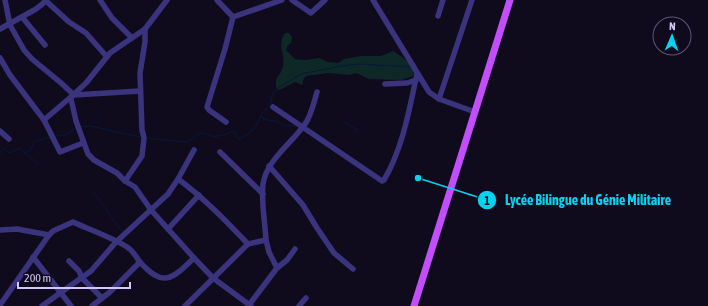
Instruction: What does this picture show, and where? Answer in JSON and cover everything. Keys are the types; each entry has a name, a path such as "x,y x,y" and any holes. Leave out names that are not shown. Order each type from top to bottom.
{"main road":[{"path":"414,306 510,0"}],"street":[{"path":"5,0 10,25 16,34 17,40 28,55 73,96 140,91"},
{"path":"100,0 112,18 132,38"},
{"path":"44,120 86,84 113,50 145,29 167,0"},
{"path":"217,0 233,17"},
{"path":"226,122 209,110 207,106 233,17 262,3 282,0"},
{"path":"292,0 312,13 325,0"},
{"path":"373,0 417,74 430,92 439,99 475,112"},
{"path":"438,16 443,0"},
{"path":"439,99 472,0"},
{"path":"0,29 10,25 36,9 45,1 86,33 107,57"},
{"path":"22,17 45,45"},
{"path":"125,181 142,156 144,134 142,130 140,73 145,42 145,29"},
{"path":"0,58 10,76 44,120 60,152 83,143"},
{"path":"273,107 379,180 384,180 395,159 403,134 417,74"},
{"path":"384,84 407,83 416,80"},
{"path":"277,268 268,252 266,240 263,184 270,166 307,123 317,92"},
{"path":"73,96 71,99 76,121 88,154 94,160 117,172 125,181 135,187 151,210 213,278 250,305 277,268 287,260 295,249"},
{"path":"0,131 9,139"},
{"path":"42,306 91,271 116,242 168,194 194,150"},
{"path":"220,152 263,194"},
{"path":"270,166 303,204 316,228 334,253 353,269"},
{"path":"178,179 199,195 248,244"},
{"path":"168,229 199,195"},
{"path":"0,305 49,235 53,231 73,222 130,249 140,262 156,277 165,279 178,273 194,258"},
{"path":"0,230 17,229 49,235"},
{"path":"185,306 248,244 266,240"},
{"path":"33,257 71,306"},
{"path":"69,261 79,272 82,278 102,298"},
{"path":"92,306 110,292 140,262"},
{"path":"300,306 306,298"}],"green space":[{"path":"285,33 289,33 292,37 291,43 288,45 286,50 295,59 305,60 319,58 328,62 338,63 344,59 361,56 381,56 393,51 412,67 414,75 401,80 369,79 356,73 349,75 328,73 306,76 302,85 295,82 279,90 277,89 276,81 282,70 284,61 281,42"}],"waterway":[{"path":"145,138 186,142 200,133 216,136 225,135 232,131 236,132 237,138 239,139 247,135 256,126 262,113 270,105 273,94 277,89 301,74 358,64 411,67"},
{"path":"261,117 267,120 277,121 282,125 297,126"},
{"path":"344,122 357,130"},
{"path":"81,127 90,126 140,137"},
{"path":"56,136 65,135 76,128"},
{"path":"0,154 4,148 9,153 20,148 24,152 28,152 34,142 51,137"},
{"path":"25,153 38,164"},
{"path":"93,193 123,233"}],"place":[{"name":"Lycée Bilingue du Génie Militaire","path":"418,178"}]}
